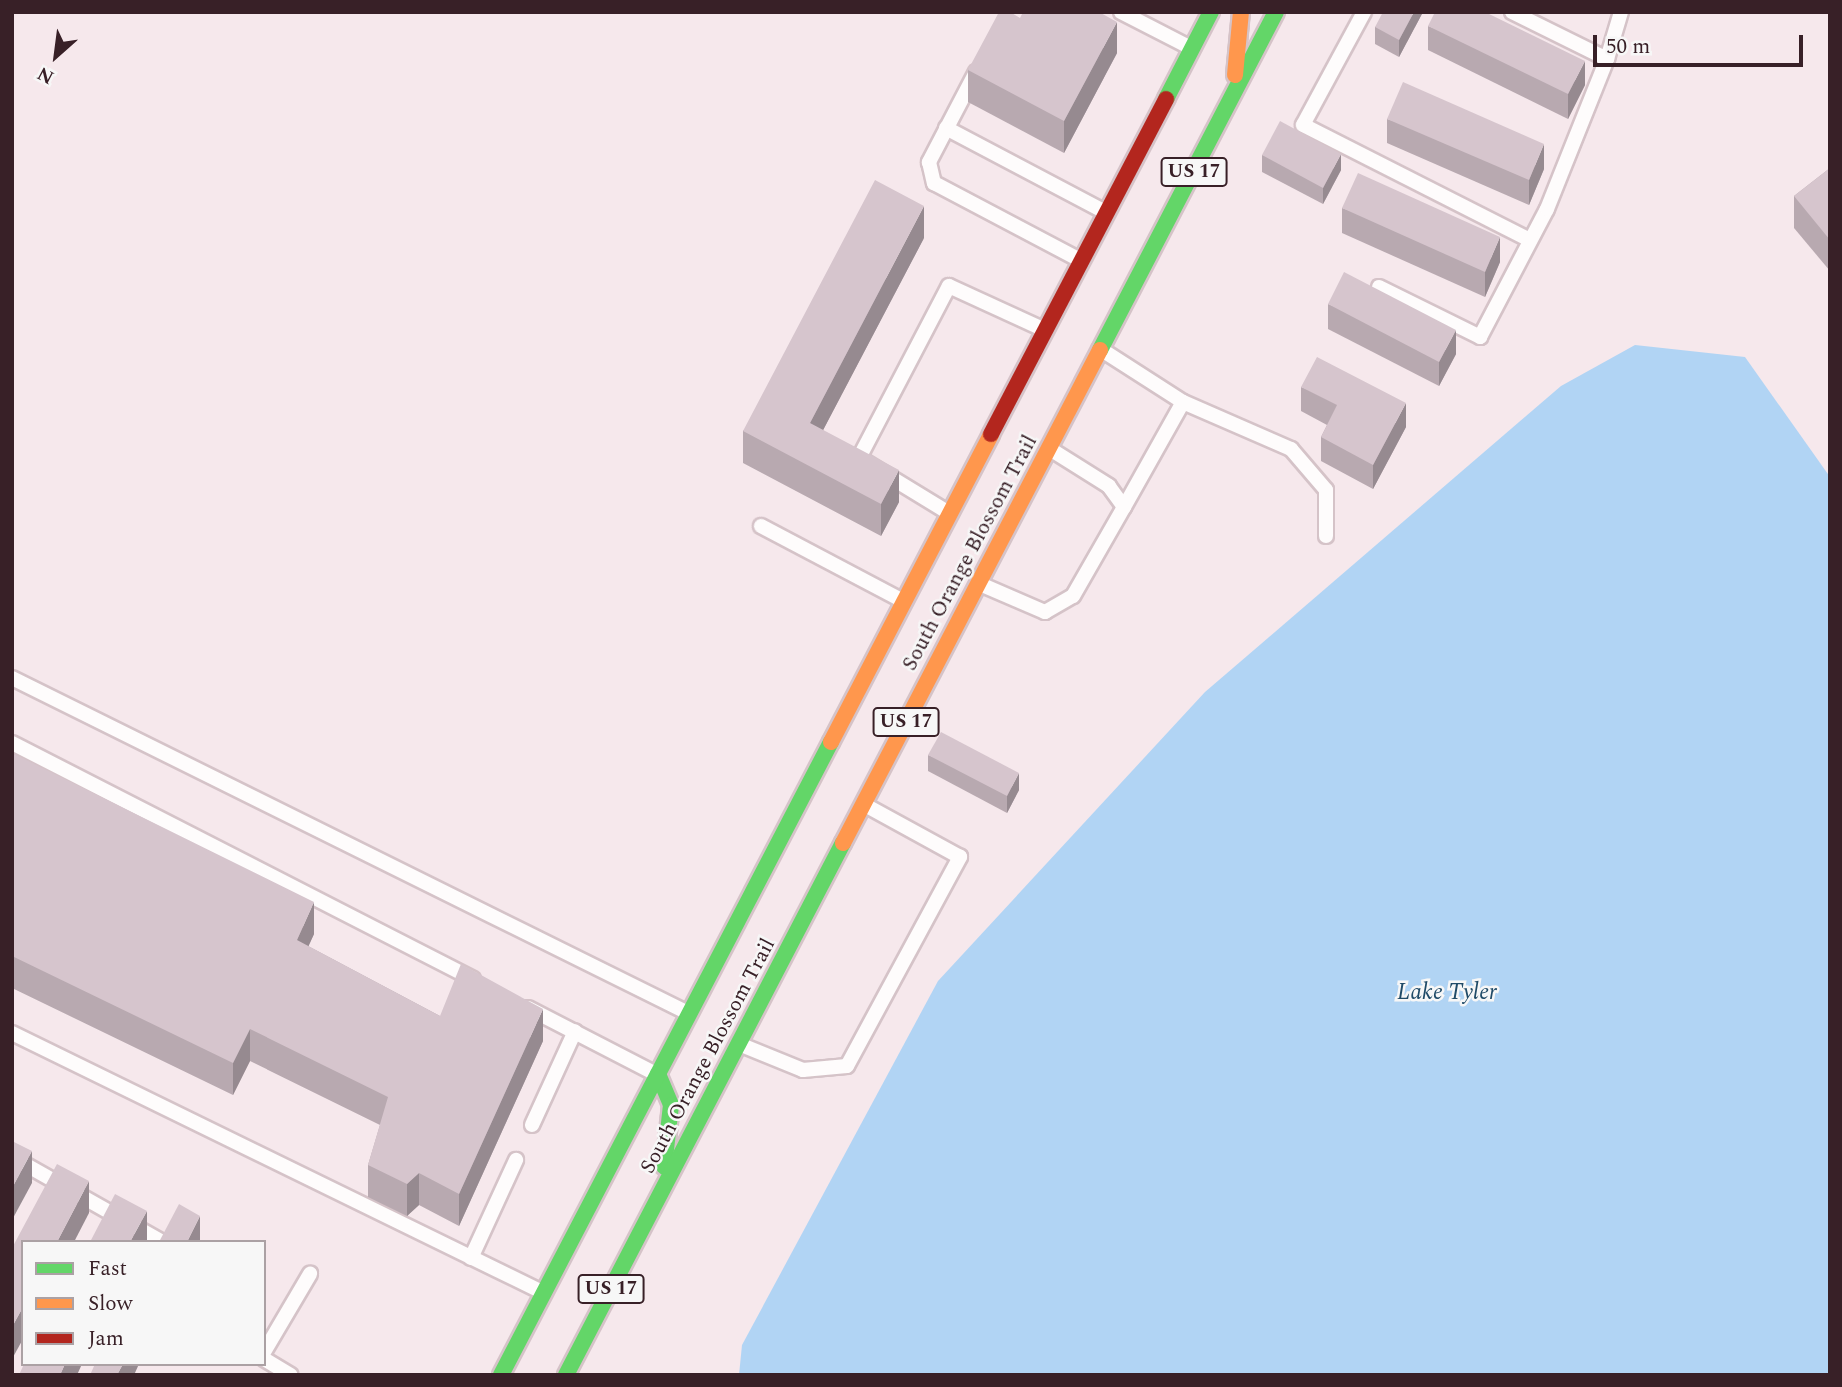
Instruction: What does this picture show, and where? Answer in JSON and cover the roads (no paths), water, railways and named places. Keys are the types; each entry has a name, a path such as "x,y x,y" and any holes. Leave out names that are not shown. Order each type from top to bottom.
{"main road":[{"name":"South Orange Blossom Trail","path":"501,1375 1211,12"},
{"path":"1230,101 1241,12"},
{"name":"South Orange Blossom Trail","path":"566,1375 1276,12"},
{"path":"723,997 743,913"},
{"path":"724,1021 738,1044"},
{"path":"656,1203 671,1136 671,1105 657,1074"}],"lane":[{"path":"1121,12 1192,49"},
{"path":"1364,12 1303,125 1530,240"},
{"path":"1512,12 1607,59"},
{"path":"1379,287 1480,337 1530,240 1607,59 1621,12"},
{"path":"983,59 929,162 934,183 1082,260"},
{"path":"946,128 1107,212"},
{"path":"950,514 859,458 949,286 1045,330"},
{"path":"1101,349 1183,402 1291,449 1326,490 1326,536"},
{"path":"978,584 1045,612 1073,596 1183,402"},
{"path":"1049,449 1109,486 1124,507"},
{"path":"761,526 904,601"},
{"path":"12,678 690,1014"},
{"path":"12,743 489,987"},
{"path":"738,1044 803,1070 847,1066 960,857 863,804"},
{"path":"513,1000 657,1074"},
{"path":"532,1125 575,1031"},
{"path":"12,1033 544,1293"},
{"path":"12,1157 158,1240"},
{"path":"471,1258 516,1160"},
{"path":"266,1349 310,1274"},
{"path":"266,1360 291,1375"}],"water":[{"name":"Lake Tyler","path":"1635,345 1745,357 1830,477 1830,1375 739,1375 742,1345 938,981 1205,692 1561,386"}]}
